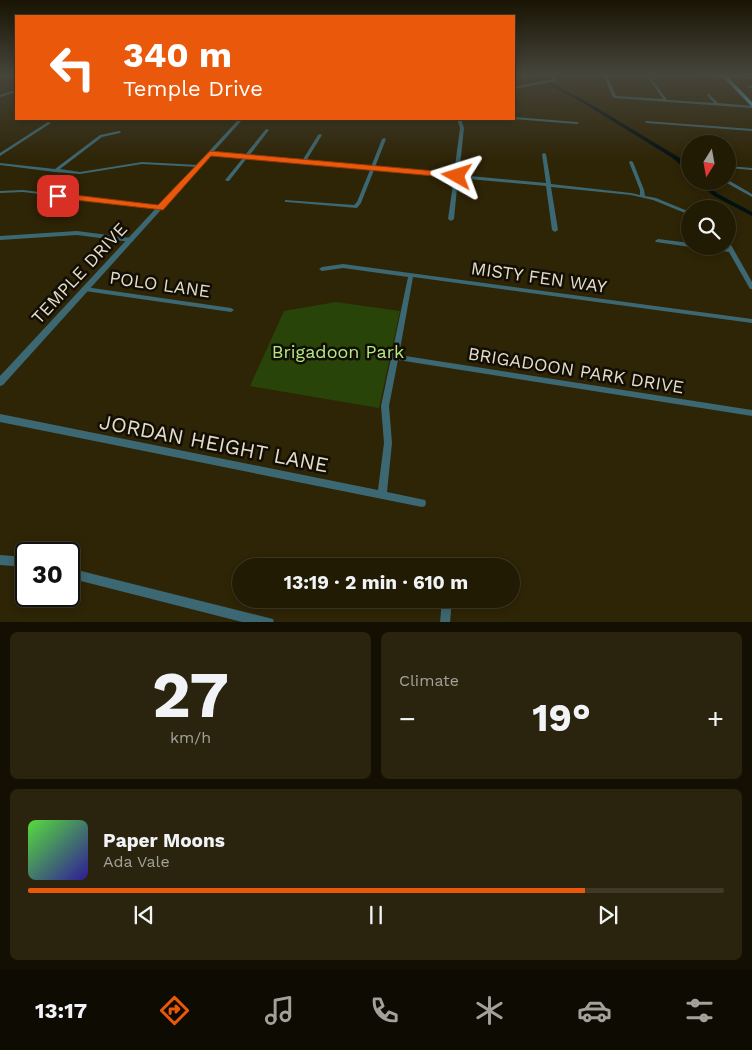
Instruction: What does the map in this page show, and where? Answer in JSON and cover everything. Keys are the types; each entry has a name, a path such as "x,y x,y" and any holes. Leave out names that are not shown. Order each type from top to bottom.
{"street":[{"path":"717,104 752,106"},
{"path":"515,118 577,123"},
{"name":"TEMPLE DRIVE","path":"0,382 240,120"},
{"path":"452,218 462,128 459,120"},
{"path":"647,122 752,130"},
{"path":"0,155 49,123"},
{"path":"227,180 267,130"},
{"path":"55,170 101,136 119,132"},
{"path":"303,163 320,135"},
{"path":"287,201 355,207 359,203 384,139"},
{"path":"210,153 549,185 643,196 681,211"},
{"path":"544,154 555,230"},
{"path":"0,164 89,172 150,162 198,166"},
{"path":"631,162 643,196"},
{"path":"736,167 752,169"},
{"path":"736,186 751,195"},
{"path":"0,192 26,192 160,208"},
{"path":"0,238 77,234 131,240"},
{"path":"658,241 681,244"},
{"path":"734,255 752,287"},
{"name":"MISTY FEN WAY","path":"322,269 342,266 752,321"},
{"path":"382,495 388,443 385,406 411,275"},
{"name":"POLO LANE","path":"85,289 231,310"},
{"name":"BRIGADOON PARK DRIVE","path":"394,356 752,414"},
{"name":"JORDAN HEIGHT LANE","path":"0,418 422,503"},
{"path":"0,560 15,561"},
{"path":"80,576 269,622"},
{"path":"445,622 446,608"}],"green space":[{"name":"Brigadoon Park","path":"336,302 400,311 379,408 250,386 284,311"}],"waterway":[{"path":"588,104 681,162"},
{"path":"710,190 752,214"}],"route":[{"path":"58,196 160,208 210,153 457,176"}]}
